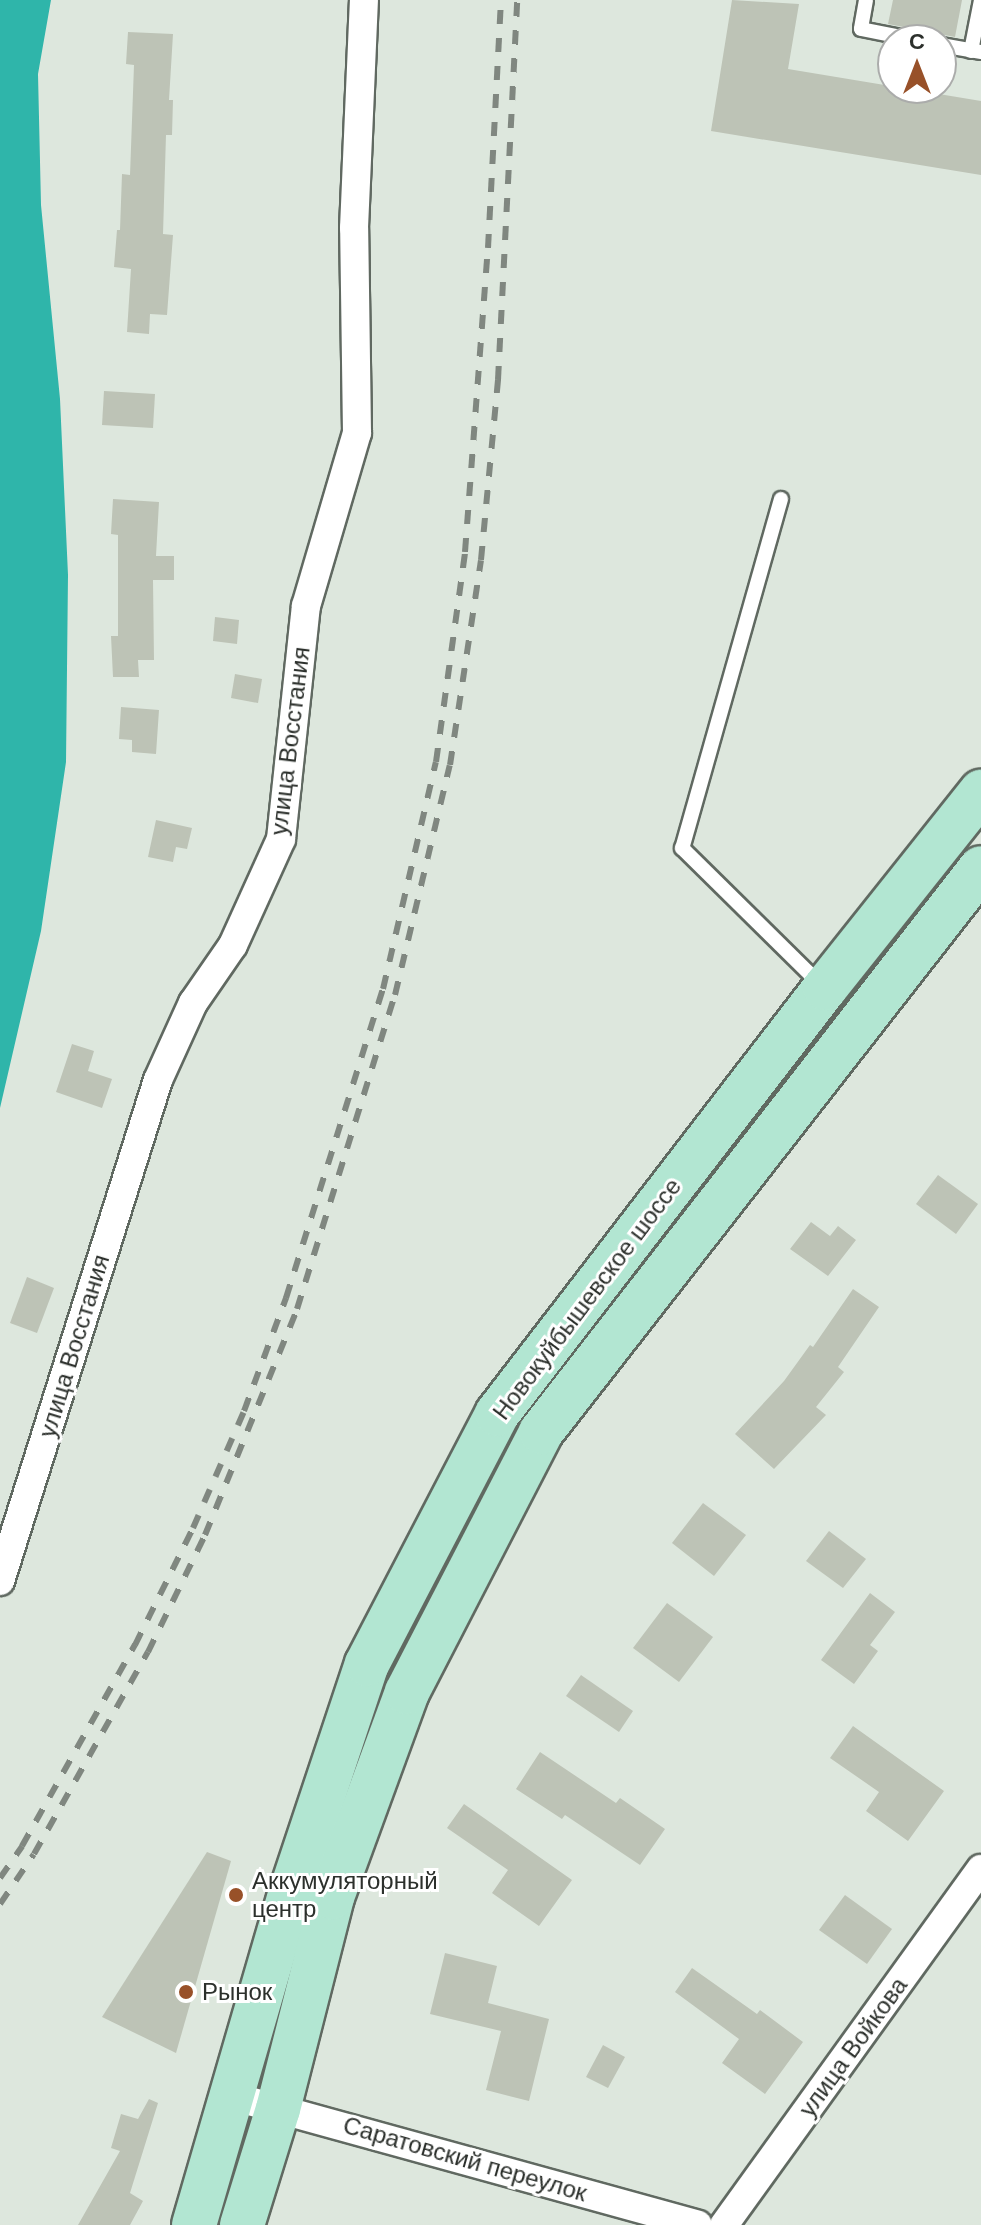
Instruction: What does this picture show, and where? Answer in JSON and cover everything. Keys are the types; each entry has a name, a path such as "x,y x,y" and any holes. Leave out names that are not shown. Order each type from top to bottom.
{"main road":[{"name":"Новокуйбышевское шоссе","path":"194,2225 290,1895 367,1664 497,1414 825,988 981,792"},
{"name":"Новокуйбышевское шоссе","path":"242,2225 278,2109 332,1897 407,1692 541,1432 975,889"}],"street":[{"name":"улица Восстания","path":"0,1581 158,1080 193,1003 233,945 281,839 306,606 357,433 354,228 364,0"},
{"name":"улица Войкова","path":"724,2225 981,1869"},
{"name":"Саратовский переулок","path":"231,2096 698,2225"}],"lane":[{"path":"866,0 861,29 877,32"},
{"path":"976,52 981,0"},
{"path":"781,499 682,848 825,988"}],"water":[{"path":"0,0 51,0 38,74 41,205 60,399 68,575 66,762 41,931 0,1108"}],"building":[{"path":"732,0 799,4 788,69 877,84 877,104 957,104 957,97 981,101 981,175 711,131"},
{"path":"893,0 962,0 957,26 957,24 888,24"},
{"path":"128,32 173,34 169,100 173,100 172,135 166,135 163,234 173,235 167,315 150,314 149,334 127,332 131,269 114,267 117,230 120,230 122,174 130,175 134,65 126,64"},
{"path":"104,391 155,394 153,428 102,425"},
{"path":"113,499 159,502 156,556 174,556 174,580 153,580 154,660 138,660 139,677 113,677 111,636 118,636 118,535 111,534"},
{"path":"215,617 239,620 237,644 213,641"},
{"path":"235,674 262,679 258,703 231,698"},
{"path":"121,707 159,710 156,754 132,752 132,740 119,739"},
{"path":"156,820 192,828 187,849 176,847 173,862 148,857"},
{"path":"72,1044 94,1051 88,1071 112,1079 102,1108 56,1092"},
{"path":"938,1175 978,1204 956,1234 916,1204"},
{"path":"811,1222 830,1236 838,1226 856,1240 828,1276 790,1249"},
{"path":"27,1277 54,1288 37,1333 10,1323"},
{"path":"853,1289 879,1307 838,1367 844,1372 816,1407 826,1415 774,1469 735,1434 784,1381 810,1345 813,1347"},
{"path":"703,1503 746,1535 714,1576 672,1543"},
{"path":"829,1531 866,1559 843,1588 806,1561"},
{"path":"870,1593 895,1612 870,1645 878,1651 854,1684 821,1660"},
{"path":"667,1603 713,1637 679,1682 633,1648"},
{"path":"581,1675 633,1711 619,1732 566,1696"},
{"path":"853,1726 944,1791 908,1841 866,1811 879,1792 830,1758"},
{"path":"540,1752 616,1803 620,1798 665,1829 640,1865 565,1815 562,1819 516,1789"},
{"path":"464,1804 572,1880 539,1926 492,1893 508,1870 447,1828"},
{"path":"207,1852 231,1861 176,2053 102,2017"},
{"path":"845,1895 892,1929 867,1964 819,1930"},
{"path":"445,1953 497,1966 488,2003 549,2019 529,2101 486,2090 501,2031 430,2014"},
{"path":"692,1968 757,2014 760,2010 803,2042 765,2094 722,2063 739,2039 675,1992"},
{"path":"603,2045 625,2057 608,2088 586,2077"},
{"path":"149,2099 158,2103 130,2193 143,2201 130,2225 78,2225 120,2151 111,2148 121,2114 138,2119"}],"railway":[{"path":"0,1878 22,1846 135,1645 193,1528 244,1411 286,1298 383,989 436,762 465,552 488,248 501,0"},
{"path":"0,1904 34,1854 148,1652 205,1535 297,1309 395,995 450,765 481,560 498,380 517,0"}],"place":[{"name":"Аккумуляторный центр","path":"236,1895"},
{"name":"Рынок","path":"186,1992"}]}
